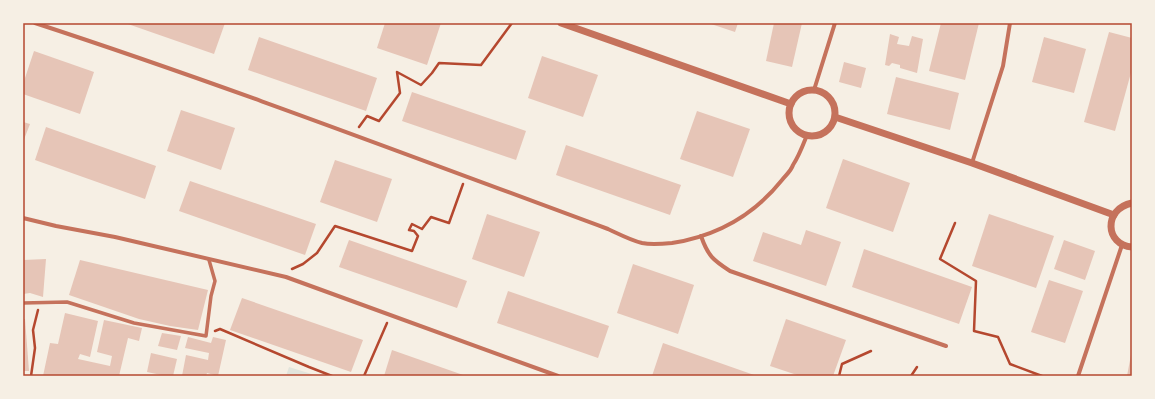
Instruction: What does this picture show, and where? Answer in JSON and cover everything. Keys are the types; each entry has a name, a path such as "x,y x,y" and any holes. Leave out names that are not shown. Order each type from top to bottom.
{"street":[{"path":"35,23 271,103 642,243 658,244 680,242 720,230 758,206 793,166 807,135"},
{"path":"561,23 791,104"},
{"path":"814,90 834,23"},
{"path":"972,163 1003,66 1010,23"},
{"path":"814,90 827,96 832,102 835,109 835,117 828,129 822,134 814,136 800,132 794,126 790,119 789,111 791,104 800,93 814,90"},
{"path":"835,117 972,163 1114,215"},
{"path":"1132,203 1121,207 1115,212 1111,226 1117,241 1122,245 1132,247"},
{"path":"23,218 115,237 279,275 558,376"},
{"path":"701,236 706,250 714,261 730,270 946,346"},
{"path":"1078,376 1122,245"},
{"path":"23,303 67,302 134,323 206,336 211,296 215,281 209,260"}],"path":[{"path":"354,134 367,116 379,121 400,93 397,72 421,85 439,63 481,65 512,23"},
{"path":"279,275 303,264 317,253 335,226 412,251 418,236 414,231 409,230 412,224 422,229 431,217 449,224 466,176"},
{"path":"955,223 940,260 976,281 974,332 998,337 1010,364 1042,376"},
{"path":"31,376 35,348 33,330 40,302"},
{"path":"364,376 391,315"},
{"path":"206,336 220,329 332,376"},
{"path":"839,376 842,364 871,351"},
{"path":"911,376 917,367"}],"shaded area":[{"path":"289,367 318,376 286,376"}],"building":[{"path":"125,23 225,23 214,54"},
{"path":"385,23 441,23 427,65 377,48"},
{"path":"708,23 738,23 735,32"},
{"path":"774,23 802,23 792,67 766,61"},
{"path":"941,23 979,23 965,80 929,71"},
{"path":"1109,32 1132,38 1132,69 1115,131 1084,122"},
{"path":"890,34 899,37 897,44 909,46 912,36 923,39 917,73 900,68 900,65 892,63 889,66 885,65"},
{"path":"259,37 377,78 366,111 248,70"},
{"path":"1044,37 1086,49 1074,93 1032,82"},
{"path":"34,51 94,72 80,114 23,94 23,84"},
{"path":"542,56 598,75 583,117 528,98"},
{"path":"844,62 866,68 861,88 839,82"},
{"path":"896,77 959,93 950,130 887,114"},
{"path":"412,92 526,131 516,160 402,121"},
{"path":"181,110 235,128 221,170 167,151"},
{"path":"697,111 750,129 733,177 680,159"},
{"path":"23,122 30,124 23,142"},
{"path":"46,127 156,166 145,199 35,160"},
{"path":"566,145 681,185 670,215 556,175"},
{"path":"843,159 910,183 893,232 826,208"},
{"path":"335,160 392,179 377,222 320,202"},
{"path":"190,181 316,224 305,255 179,211"},
{"path":"487,214 540,232 524,277 472,259"},
{"path":"989,214 1054,236 1036,288 972,266"},
{"path":"806,230 841,242 826,286 753,261 763,232 801,245"},
{"path":"349,240 467,281 457,308 339,267"},
{"path":"1064,240 1095,251 1085,280 1054,269"},
{"path":"864,249 972,287 959,324 852,287"},
{"path":"46,259 43,297 30,293 23,294 23,260"},
{"path":"80,260 208,290 198,330 139,319 69,295"},
{"path":"633,264 694,285 678,334 617,313"},
{"path":"1049,280 1083,291 1065,343 1031,332"},
{"path":"508,291 609,326 598,358 497,323"},
{"path":"242,298 363,340 351,372 230,330"},
{"path":"65,313 98,321 90,357 80,354 78,359 110,366 112,356 97,352 104,320 142,328 139,341 128,338 119,376 43,376 50,343 58,344"},
{"path":"23,319 25,319 29,371 23,371"},
{"path":"786,319 846,340 833,376 800,376 770,366"},
{"path":"162,333 181,336 177,350 158,346"},
{"path":"188,337 211,343 213,337 226,340 218,376 207,373 206,376 182,376 186,355 208,360 209,353 185,348"},
{"path":"663,343 757,376 652,376"},
{"path":"392,350 466,376 384,376"},
{"path":"151,353 177,359 173,376 147,372"},
{"path":"1131,355 1132,376 1127,376"}]}
